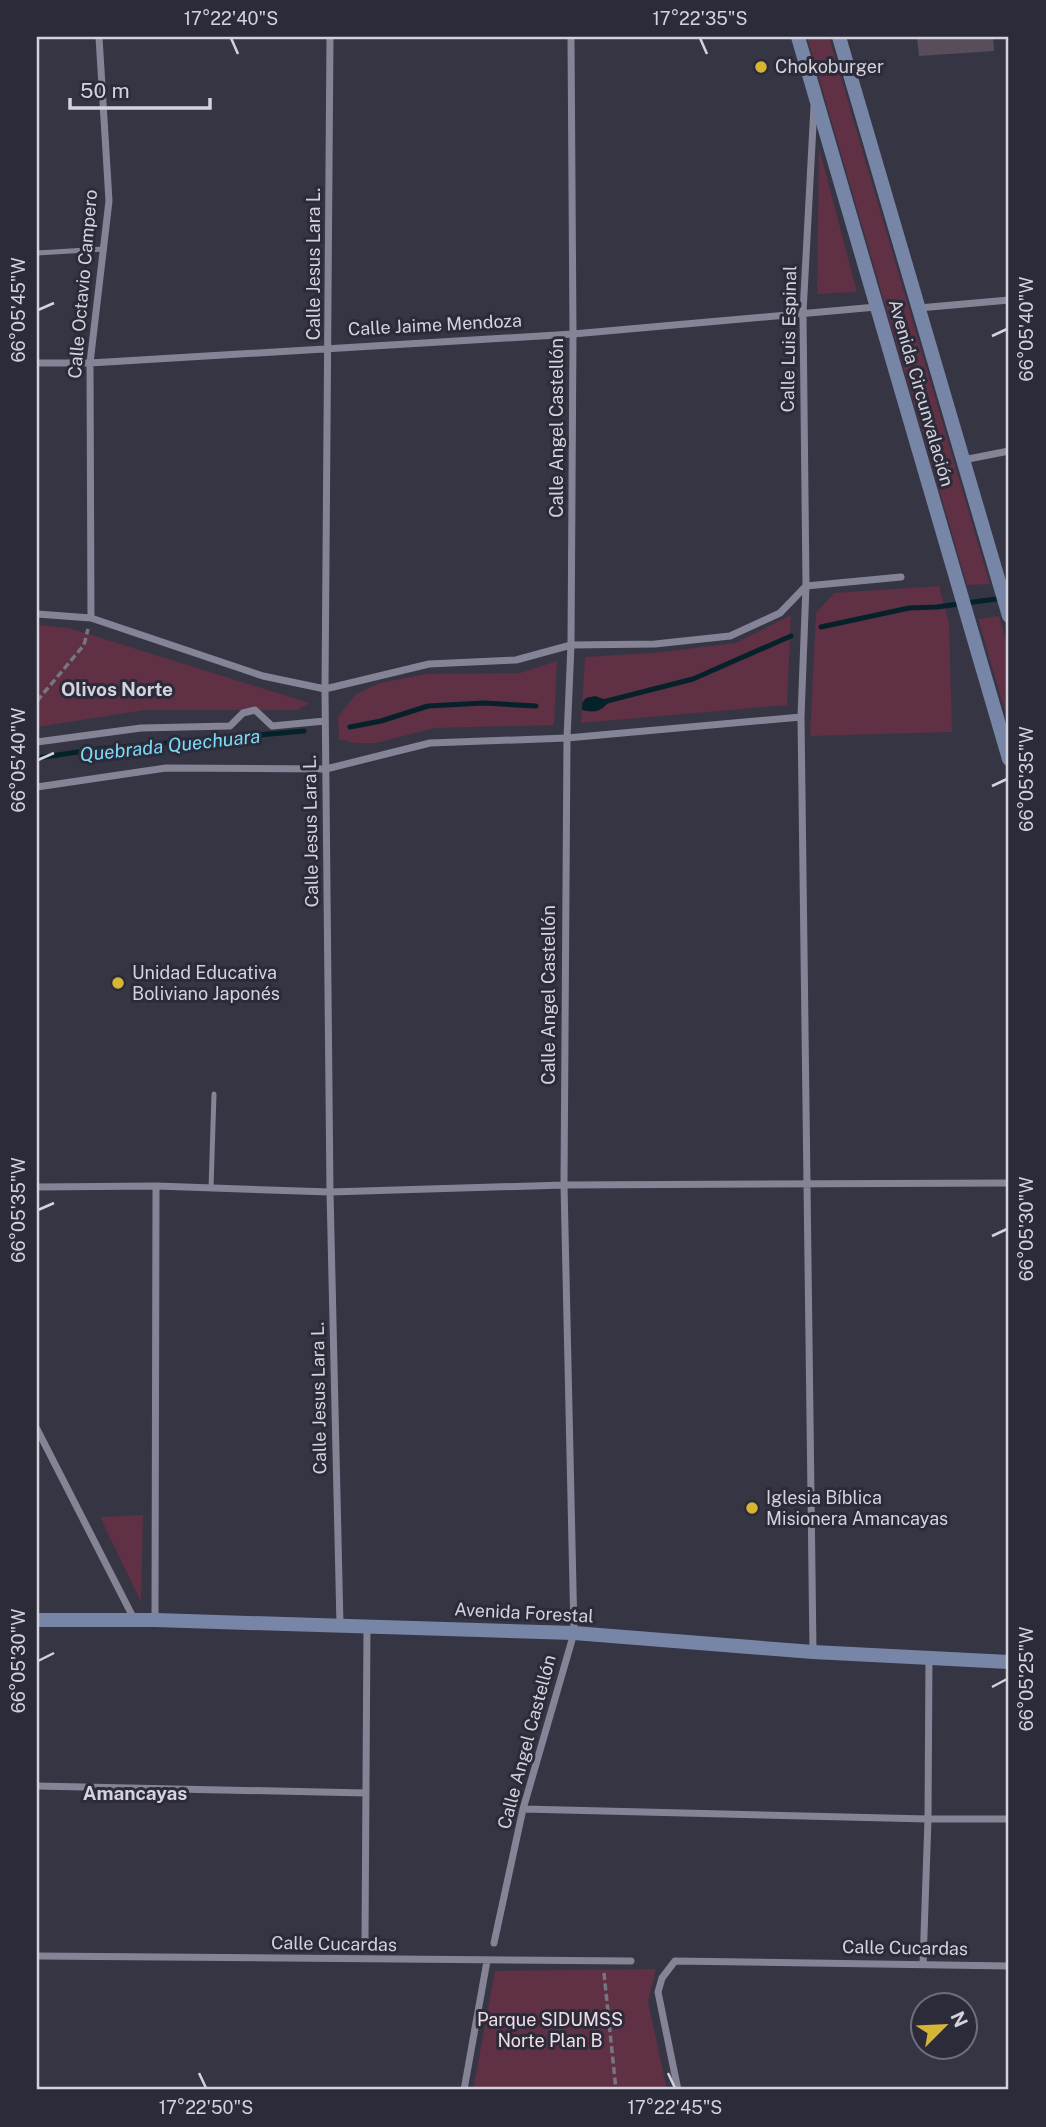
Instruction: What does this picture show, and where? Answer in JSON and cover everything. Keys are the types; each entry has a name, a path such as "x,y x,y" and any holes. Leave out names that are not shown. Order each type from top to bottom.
{"main road":[{"name":"Avenida Circunvalación","path":"799,37 1009,759"},
{"name":"Avenida Circunvalación","path":"839,37 963,460 1002,574 1009,615"},
{"name":"Avenida Forestal","path":"37,1620 367,1625 574,1633 813,1652 1009,1662"}],"street":[{"name":"Calle Octavio Campero","path":"91,618 90,363 109,201 99,37"},
{"name":"Calle Jesus Lara L.","path":"330,37 325,721 330,1192 340,1625"},
{"name":"Calle Angel Castellón","path":"494,1942 523,1809 574,1633 564,1185 573,334 571,37"},
{"name":"Calle Luis Espinal","path":"813,1652 800,717 806,586 803,313 814,92"},
{"path":"918,309 1009,300"},
{"name":"Calle Jaime Mendoza","path":"37,363 90,363 573,334 876,307"},
{"path":"963,460 1009,451"},
{"path":"37,614 91,618 263,676 325,689 429,664 516,660 571,645 655,644 730,636 780,613 806,586 901,578"},
{"path":"37,742 141,728 230,726 243,713 255,710 272,726 325,721"},
{"path":"37,787 166,768 326,769 430,743 567,738 800,717"},
{"path":"37,1187 156,1186 330,1192 564,1185 1009,1183"},
{"path":"155,1620 156,1186"},
{"path":"37,1429 134,1620"},
{"path":"365,1940 367,1625"},
{"path":"923,1964 928,1819 929,1657"},
{"path":"37,1786 366,1793"},
{"path":"523,1809 1009,1819"},
{"name":"Calle Cucardas","path":"37,1956 631,1961"},
{"path":"464,2090 486,1961"},
{"name":"Calle Cucardas","path":"678,2090 658,1992 662,1978 675,1961 1009,1966"}],"lane":[{"path":"37,253 104,249"},
{"path":"211,1188 214,1094"}],"path":[{"path":"37,701 84,645 91,618"},
{"path":"602,1961 616,2090"}],"green space":[{"path":"807,37 829,37 990,584 967,585"},
{"path":"819,148 857,292 817,294"},
{"path":"939,586 949,623 952,732 810,736 816,613 834,593"},
{"path":"791,615 787,705 581,723 585,657 653,653 736,643"},
{"path":"999,616 1009,651 1009,724 978,619"},
{"path":"37,625 69,628 309,703 298,710 145,710 37,727"},
{"path":"557,661 554,725 435,728 376,743 354,743 339,739 338,717 356,694 380,683 426,674 520,673"},
{"path":"143,1515 141,1602 100,1517"},
{"name":"Parque SIDUMSS Norte Plan B","path":"656,1969 648,2002 667,2090 473,2090 495,1971"}],"water":[{"path":"595,696 609,701 597,711 582,710 582,703 586,698"}],"building":[{"path":"917,37 993,37 994,51 919,56"}],"waterway":[{"name":"Quebrada Quechuara","path":"821,627 909,608 1003,598"},
{"name":"Quebrada Quechuara","path":"603,702 693,679 791,636"},
{"name":"Quebrada Quechuara","path":"350,727 381,721 428,706 484,703 536,706"},
{"name":"Quebrada Quechuara","path":"37,758 98,749 304,731"}],"place":[{"name":"Chokoburger","path":"761,67"},
{"name":"Unidad Educativa Boliviano Japonés","path":"118,983"},
{"name":"Iglesia Bíblica Misionera Amancayas","path":"752,1508"}],"district":[{"name":"Olivos Norte","path":"117,689"},
{"name":"Amancayas","path":"135,1793"}]}
